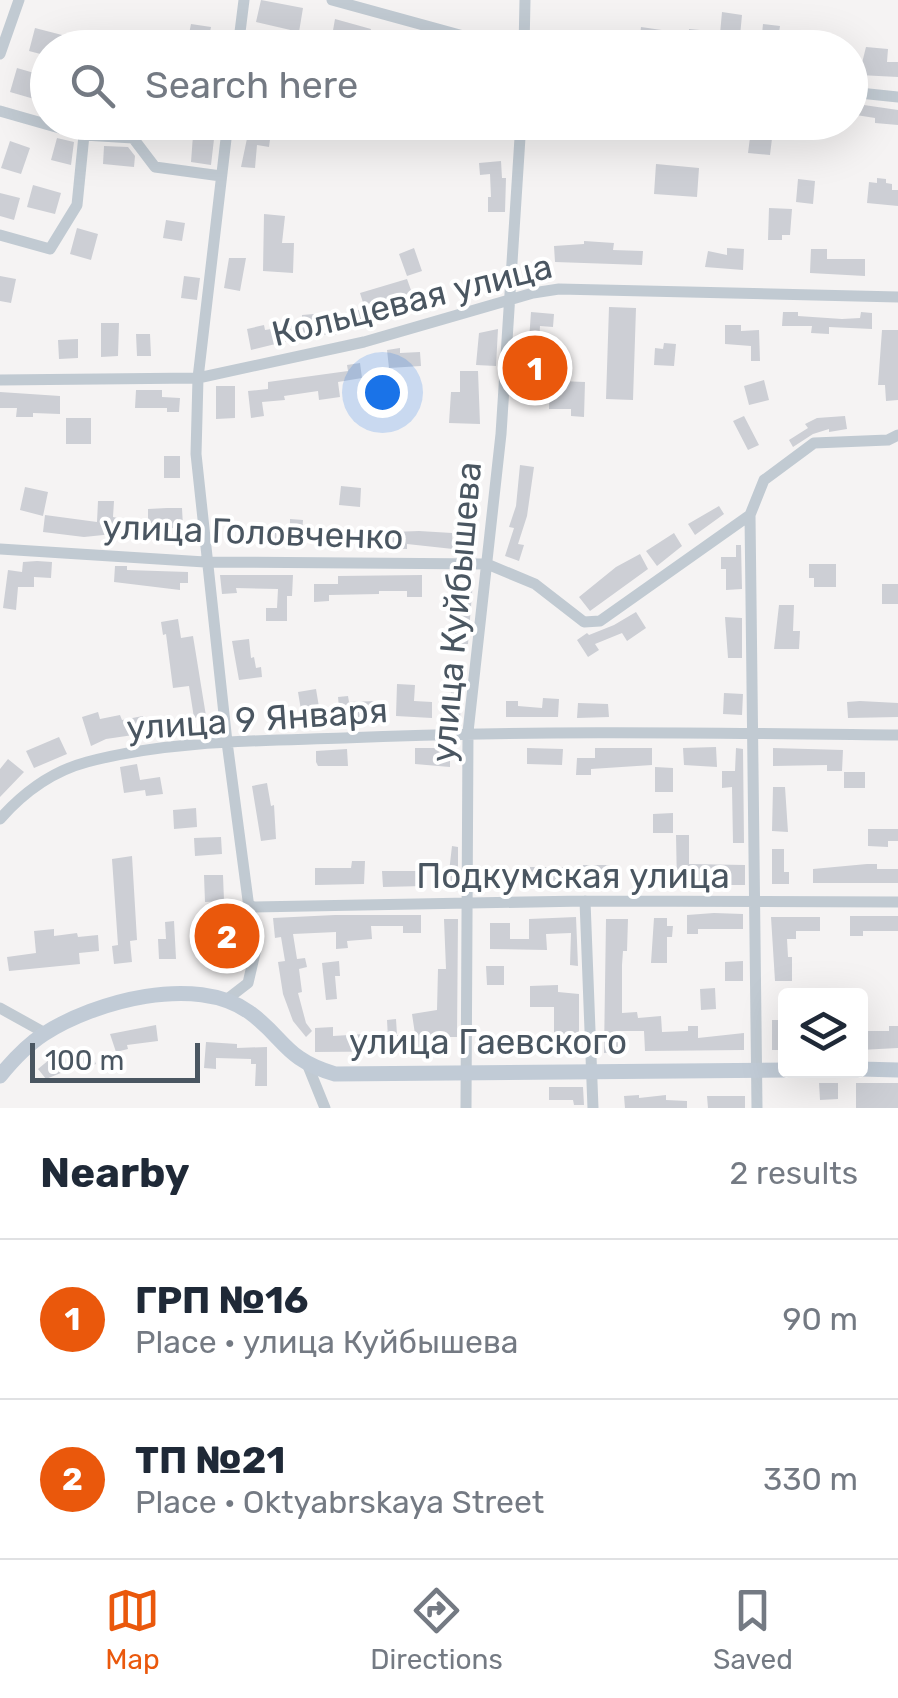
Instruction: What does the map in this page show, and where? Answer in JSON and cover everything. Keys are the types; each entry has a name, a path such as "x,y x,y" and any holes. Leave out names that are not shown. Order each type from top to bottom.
{"main road":[{"name":"улица Гаевского","path":"0,1076 18,1055 46,1033 79,1017 152,995 188,992 226,1000 250,1013 308,1066 335,1074 778,1070"},
{"path":"868,1069 898,1070"}],"street":[{"path":"0,54 19,0"},
{"path":"240,30 244,0"},
{"path":"332,0 441,30"},
{"path":"524,30 525,0"},
{"path":"868,94 898,98"},
{"path":"0,111 30,120"},
{"path":"0,235 50,248 77,206 84,140"},
{"path":"135,140 155,167 222,176"},
{"path":"226,140 198,378 196,454 227,742 255,953 248,983 226,1000"},
{"name":"улица Куйбышева","path":"466,1108 468,732 512,298 519,140"},
{"name":"Кольцевая улица","path":"0,380 198,378 364,342 512,298 559,289 898,297"},
{"name":"улица Головченко","path":"0,549 206,562 487,564 536,584 584,622 600,621 750,514 764,480 814,443 888,440 898,435"},
{"path":"750,514 757,1108"},
{"name":"улица 9 Января","path":"0,819 15,802 44,781 83,762 227,742 468,732 898,735"},
{"path":"584,901 593,1108"},
{"name":"Подкумская улица","path":"249,906 898,902"},
{"path":"0,1008 46,1033"},
{"path":"308,1066 324,1108"}],"building":[{"path":"261,0 303,8 299,30 256,22"},
{"path":"722,12 742,15 741,30 720,30"},
{"path":"335,19 371,29 371,30 333,30"},
{"path":"191,24 211,27 210,30 190,30"},
{"path":"763,24 780,26 779,30 762,30"},
{"path":"868,47 888,49 887,62 898,62 898,77 868,75"},
{"path":"17,68 30,72 30,98 10,92"},
{"path":"868,106 898,110 898,125 875,123 875,118 868,117"},
{"path":"56,140 74,142 71,165 51,160"},
{"path":"193,140 214,140 211,165 191,162"},
{"path":"247,140 270,140 269,147 257,145 255,168 241,167"},
{"path":"750,140 772,140 770,155 748,153"},
{"path":"10,141 30,148 21,174 1,168"},
{"path":"104,146 128,147 135,156 134,167 103,164"},
{"path":"501,161 502,178 506,178 505,212 488,212 490,174 480,175 479,163"},
{"path":"656,164 699,168 697,197 654,194"},
{"path":"877,178 886,179 892,190 898,190 898,206 867,203 869,182 877,183"},
{"path":"798,179 815,181 813,204 796,202"},
{"path":"33,185 61,193 55,214 27,207"},
{"path":"0,193 20,198 14,220 0,216"},
{"path":"769,208 792,209 790,235 782,235 782,240 768,240"},
{"path":"264,214 285,216 282,243 294,243 293,273 263,271"},
{"path":"166,220 185,223 182,241 163,238"},
{"path":"77,228 98,234 91,260 70,254"},
{"path":"584,241 614,243 613,250 643,251 642,265 555,262 554,246"},
{"path":"414,248 422,271 407,276 399,254"},
{"path":"727,248 744,249 743,270 705,267 708,251 727,255"},
{"path":"811,249 827,249 827,259 865,259 865,276 810,273"},
{"path":"229,258 246,258 240,291 224,288"},
{"path":"0,276 16,279 11,303 0,301"},
{"path":"184,276 200,278 197,300 181,298"},
{"path":"407,279 416,304 400,310 401,315 342,334 296,336 251,350 247,329 302,324 302,315 314,314 315,319 350,315 349,312 365,309 360,293"},
{"path":"609,307 636,308 633,400 606,399"},
{"path":"531,312 554,314 553,327 540,326 538,355 528,354"},
{"path":"783,312 842,319 860,318 861,312 872,313 872,329 829,327 829,334 811,333 812,326 782,326"},
{"path":"101,323 119,323 118,356 101,357"},
{"path":"725,325 741,325 741,331 759,330 760,361 751,361 751,346 725,344"},
{"path":"498,329 496,366 476,365 479,333"},
{"path":"882,330 898,330 898,400 886,401 885,385 878,385"},
{"path":"136,334 150,334 151,356 137,356"},
{"path":"78,339 78,358 59,359 58,340"},
{"path":"664,343 676,344 674,366 654,365 655,348 663,349"},
{"path":"400,348 400,353 420,352 421,366 389,368 387,350"},
{"path":"531,362 560,362 560,381 585,382 584,417 571,416 571,409 549,409 550,374 530,373"},
{"path":"360,363 362,378 338,382 340,397 319,400 318,391 284,396 285,400 262,402 264,416 251,418 248,391 268,389 268,382 348,371 347,365"},
{"path":"460,371 478,371 480,424 449,423 451,392 460,392"},
{"path":"764,380 769,400 749,405 744,386"},
{"path":"216,386 235,386 235,418 216,419"},
{"path":"136,390 162,390 162,397 180,398 179,412 135,408"},
{"path":"0,392 60,396 60,414 16,417 17,408 0,408"},
{"path":"744,416 759,445 748,450 733,421"},
{"path":"845,416 847,429 813,434 793,447 789,440 817,418"},
{"path":"66,418 91,418 91,444 66,444"},
{"path":"164,456 180,456 180,478 164,478"},
{"path":"520,465 534,467 527,516 518,544 524,545 519,561 505,556 514,528 509,527 516,506"},
{"path":"341,486 361,488 360,507 339,505"},
{"path":"25,487 48,492 43,516 20,510"},
{"path":"98,501 114,501 113,517 140,523 137,539 113,534 84,537 43,532 45,515 97,522"},
{"path":"719,506 724,514 695,535 688,524"},
{"path":"182,508 183,527 148,530 148,509"},
{"path":"290,519 303,520 301,548 268,544 270,525 290,527"},
{"path":"365,533 452,533 453,549 407,544 407,549 364,547"},
{"path":"674,533 682,546 657,566 646,551"},
{"path":"736,545 741,545 742,589 726,590 726,569 721,569 721,557 736,557"},
{"path":"640,554 648,569 590,611 579,597 616,567"},
{"path":"23,562 52,562 51,578 34,577 34,587 18,587 16,610 3,608 8,570 22,572"},
{"path":"809,564 836,564 836,587 814,587"},
{"path":"115,566 127,566 127,570 188,572 188,583 180,583 180,590 114,582"},
{"path":"220,575 293,575 292,596 287,596 287,621 266,621 266,608 277,608 278,589 236,588 237,593 222,594"},
{"path":"422,575 422,597 407,597 407,591 379,591 329,595 329,601 314,602 314,584 338,584 338,576"},
{"path":"466,580 473,581 468,644 453,644"},
{"path":"882,584 898,584 898,604 882,604"},
{"path":"779,605 794,605 793,631 800,631 799,649 774,649"},
{"path":"636,612 646,628 627,641 622,633 595,644 599,650 588,657 577,640"},
{"path":"725,617 742,618 742,658 728,658"},
{"path":"178,619 181,638 193,636 206,716 194,718 189,686 173,688 161,622"},
{"path":"249,639 251,658 254,657 256,668 261,667 262,677 239,680 232,641"},
{"path":"452,677 464,679 460,717 449,717"},
{"path":"397,684 415,685 414,701 432,702 432,718 396,716"},
{"path":"316,689 320,713 302,716 298,692"},
{"path":"724,693 743,694 742,715 723,714"},
{"path":"348,696 349,702 376,701 376,716 340,719 338,697"},
{"path":"543,698 559,699 558,717 506,717 506,701 542,708"},
{"path":"847,702 898,703 898,717 848,718"},
{"path":"578,703 608,704 609,717 577,718"},
{"path":"98,712 100,719 143,716 147,733 106,739 91,746 82,717"},
{"path":"59,737 67,754 34,768 26,751"},
{"path":"716,747 717,767 684,765 683,748"},
{"path":"415,748 450,748 450,767 415,764"},
{"path":"527,748 563,749 562,765 527,764"},
{"path":"595,748 652,748 652,765 591,769 591,775 576,775 577,758 595,758"},
{"path":"736,748 743,749 744,843 733,843 732,787 722,788 722,771 735,771"},
{"path":"773,748 843,750 842,771 827,771 827,765 773,766"},
{"path":"347,749 348,766 318,766 316,762 316,751"},
{"path":"8,759 24,772 0,797 0,769"},
{"path":"137,764 140,780 160,777 163,794 146,796 145,790 124,793 120,767"},
{"path":"655,767 673,768 673,792 655,792"},
{"path":"844,772 865,772 865,788 844,788"},
{"path":"267,783 271,806 274,805 276,839 261,841 252,786"},
{"path":"773,787 785,787 788,832 772,831"},
{"path":"196,808 197,827 174,829 173,810"},
{"path":"673,813 673,833 653,833 653,814"},
{"path":"868,829 898,829 898,841 888,841 888,847 868,846"},
{"path":"676,835 689,835 689,864 745,865 745,885 677,885"},
{"path":"221,837 222,854 195,856 194,838"},
{"path":"452,846 458,847 458,886 442,887 442,872 449,872"},
{"path":"772,849 784,849 784,872 789,872 789,884 772,884"},
{"path":"132,856 137,940 130,941 132,962 114,964 112,946 118,945 112,859"},
{"path":"352,861 365,861 364,884 315,885 315,868 351,868"},
{"path":"877,864 877,869 898,869 898,883 813,883 813,869"},
{"path":"583,865 614,865 613,883 583,884"},
{"path":"530,867 563,867 563,885 530,885"},
{"path":"382,871 423,871 424,886 383,887"},
{"path":"204,875 223,875 224,901 205,902"},
{"path":"743,914 743,929 698,929 698,934 687,934 687,915"},
{"path":"421,915 421,933 403,933 403,926 371,926 372,939 347,941 348,948 336,949 336,932 293,934 297,959 305,958 307,967 299,969 302,992 298,993 312,1031 306,1037 293,1021 283,994 278,962 285,961 281,937 275,938 273,918"},
{"path":"850,916 898,916 898,931 863,931 863,936 850,936"},
{"path":"576,917 578,966 570,965 571,933 546,934 547,950 490,949 490,923 510,923 510,939 529,939 529,919"},
{"path":"771,917 820,917 820,931 796,931 796,939 787,939 792,981 775,981"},
{"path":"654,918 667,918 667,926 673,926 672,937 667,937 667,963 651,963"},
{"path":"444,919 458,919 457,1037 435,1037 435,1051 315,1052 315,1028 333,1027 333,1036 365,1034 366,1041 388,1038 387,1020 396,1019 397,1035 415,1034 412,1014 437,1010 438,969 446,969"},
{"path":"606,919 628,919 627,951 623,951 622,965 622,1013 637,1012 638,1018 661,1016 662,1032 688,1031 688,1026 698,1026 698,1038 744,1033 744,1050 645,1051 644,1031 618,1031 619,1052 604,1053"},
{"path":"174,921 176,959 159,959 158,939 166,939 165,922"},
{"path":"54,929 54,936 98,935 99,951 79,953 80,964 9,971 7,957 36,953 34,931"},
{"path":"339,961 340,976 335,976 337,999 326,1000 322,963"},
{"path":"743,961 743,981 725,981 725,962"},
{"path":"486,966 504,966 504,985 487,985"},
{"path":"558,985 558,992 579,994 579,1037 554,1037 554,1007 530,1007 530,986"},
{"path":"715,988 716,1009 701,1010 700,989"},
{"path":"772,1020 778,1020 778,1050 772,1050"},
{"path":"156,1025 158,1041 127,1045 128,1049 116,1052 110,1034"},
{"path":"889,1026 898,1026 898,1048 868,1050 868,1031 889,1031"},
{"path":"482,1038 496,1038 496,1043 514,1042 514,1052 482,1053"},
{"path":"206,1042 237,1044 237,1048 267,1047 267,1086 255,1086 256,1064 251,1064 251,1059 216,1058 216,1069 204,1068"},
{"path":"90,1049 96,1064 80,1071 78,1066 46,1079 38,1069 50,1059 54,1063"},
{"path":"819,1083 838,1083 838,1099 820,1100"},
{"path":"856,1083 898,1083 898,1108 856,1108"},
{"path":"549,1087 583,1087 584,1105 574,1105 573,1100 549,1100"},
{"path":"666,1095 666,1100 687,1101 687,1108 625,1108 624,1096"},
{"path":"707,1096 745,1096 745,1108 708,1108"}],"place":[{"name":"ГРП №16","path":"535,368"},
{"name":"ТП №21","path":"227,936"}]}
